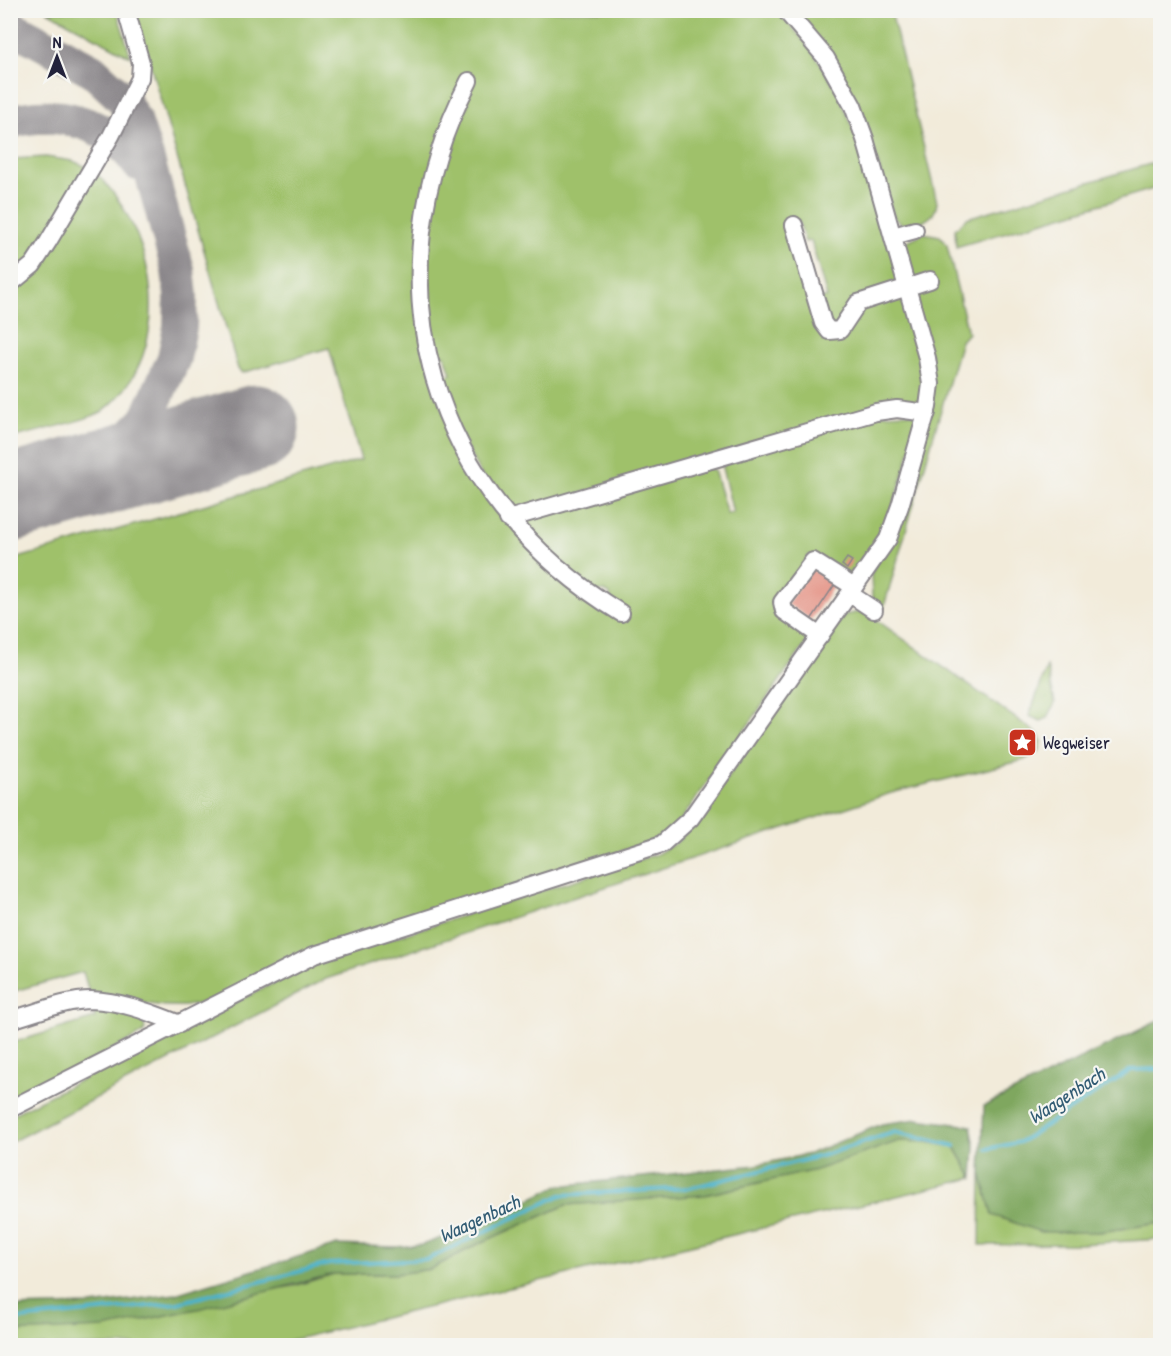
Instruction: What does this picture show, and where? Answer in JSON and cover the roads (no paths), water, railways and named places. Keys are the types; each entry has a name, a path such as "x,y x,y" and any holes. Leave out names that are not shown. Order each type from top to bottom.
{"lane":[{"path":"10,284 33,265 48,242 111,136 140,78 141,63 126,10"},
{"path":"10,1109 315,955 662,844 691,818 820,636 891,533 927,413 930,372 865,139 848,96 820,49 785,10"},
{"path":"469,81 449,122 430,183 420,251 422,310 432,371 449,420 476,473 508,519 563,573 621,613"},
{"path":"794,225 827,330 840,330 856,304 930,280"},
{"path":"893,236 915,230"},
{"path":"508,519 876,412 897,409 927,413"},
{"path":"820,636 784,611 782,602 813,561 852,590 874,610"},
{"path":"10,1020 70,1003 91,1000 141,1009 180,1024"}],"waterway":[{"name":"Waagenbach","path":"987,1149 1020,1142 1131,1070 1160,1069"},
{"name":"Waagenbach","path":"10,1320 178,1303 329,1264 428,1259 561,1195 689,1188 821,1156 895,1132 955,1146"}],"place":[{"name":"Wegweiser","path":"1022,742"}]}
